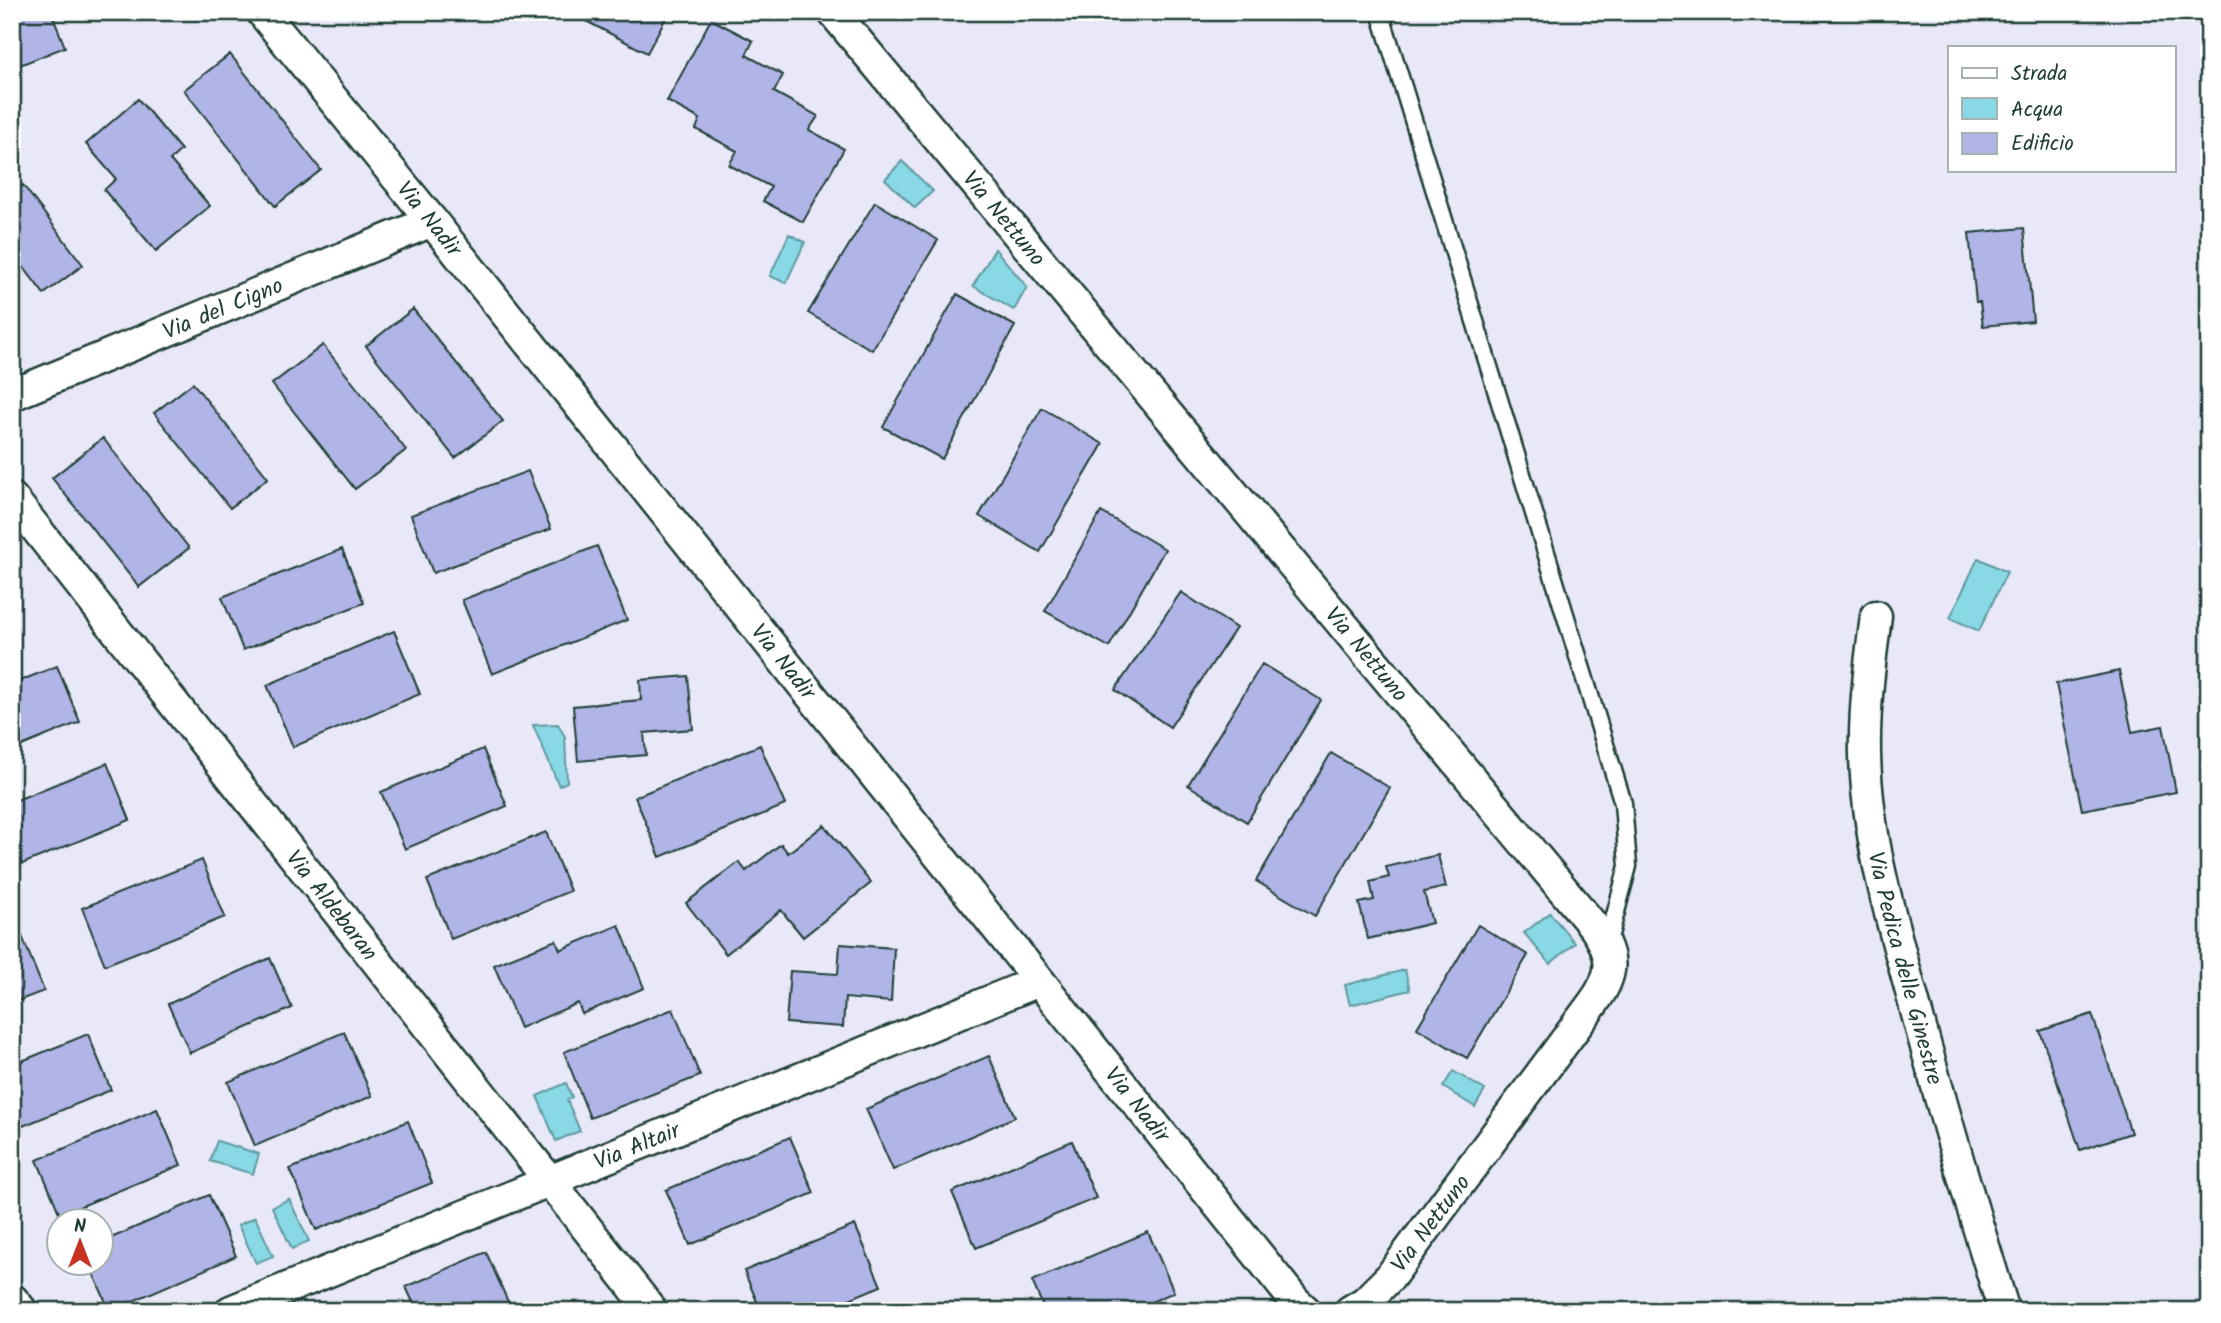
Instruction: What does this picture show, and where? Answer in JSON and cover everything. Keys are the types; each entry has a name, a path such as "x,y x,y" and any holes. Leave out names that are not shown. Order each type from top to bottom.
{"street":[{"name":"Via Nadir","path":"262,12 1295,1301 1306,1311"},
{"name":"Via Nettuno","path":"833,12 1595,928 1607,946 1609,975 1594,1002 1390,1277 1350,1311"},
{"name":"Via del Cigno","path":"12,395 432,221"},
{"name":"Via Aldebaran","path":"12,498 652,1311"},
{"name":"Via Pedica delle Ginestre","path":"1876,616 1865,706 1865,755 1876,858 1950,1137 2004,1311"},
{"name":"Via Altair","path":"232,1311 1039,981"},
{"path":"12,1299 22,1311"}],"lane":[{"path":"1380,12 1623,803 1628,866 1607,946"}],"water":[{"path":"902,161 933,191 915,208 885,179"},
{"path":"789,234 805,242 786,283 770,276"},
{"path":"995,249 1027,287 1014,310 973,286"},
{"path":"1978,558 2007,572 1979,631 1950,618"},
{"path":"558,724 565,737 567,782 559,786 533,725"},
{"path":"1550,913 1575,943 1550,964 1524,933"},
{"path":"1405,970 1410,990 1350,1005 1345,985"},
{"path":"1453,1071 1485,1090 1475,1107 1443,1087"},
{"path":"566,1083 572,1097 567,1100 580,1131 556,1141 537,1096"},
{"path":"217,1141 259,1154 253,1174 210,1161"},
{"path":"289,1199 309,1241 292,1249 272,1207"},
{"path":"255,1217 273,1256 256,1263 238,1225"}],"building":[{"path":"12,12 51,12 65,47 15,67 12,61"},
{"path":"593,12 669,12 647,53 588,22"},
{"path":"711,19 753,41 746,55 783,75 774,92 818,116 809,130 844,149 803,222 763,201 771,187 729,165 737,151 696,129 700,119 667,101"},
{"path":"230,54 321,170 275,206 184,90"},
{"path":"138,99 181,150 170,160 210,206 156,251 104,190 116,179 86,144"},
{"path":"23,185 83,265 44,294 12,252 12,193"},
{"path":"875,202 938,240 872,350 808,313"},
{"path":"2024,228 2033,321 1983,326 1980,302 1976,302 1969,233"},
{"path":"957,294 1015,326 942,459 883,427"},
{"path":"413,309 503,421 455,458 366,346"},
{"path":"323,345 406,450 355,489 272,384"},
{"path":"193,383 268,478 230,508 154,413"},
{"path":"1042,408 1103,444 1040,552 979,516"},
{"path":"103,438 189,548 139,587 52,478"},
{"path":"528,471 551,529 433,573 411,515"},
{"path":"1101,512 1165,549 1109,647 1045,611"},
{"path":"12,544 19,544 16,613 12,613"},
{"path":"597,546 627,620 492,674 462,600"},
{"path":"342,549 364,603 243,650 222,597"},
{"path":"1181,592 1236,628 1170,727 1115,690"},
{"path":"394,631 420,694 293,747 267,685"},
{"path":"1262,664 1321,700 1247,822 1188,785"},
{"path":"57,666 80,722 12,750 12,684"},
{"path":"2119,671 2132,732 2163,726 2176,792 2082,810 2056,684"},
{"path":"688,676 693,729 644,733 646,755 578,761 573,706 641,700 640,680"},
{"path":"760,745 785,805 660,857 635,797"},
{"path":"483,749 507,806 405,849 381,792"},
{"path":"1331,753 1390,788 1315,916 1256,881"},
{"path":"107,763 130,820 15,867 12,861 12,802"},
{"path":"824,825 871,883 803,937 781,910 726,954 686,903 739,862 746,871 781,844 788,853"},
{"path":"546,832 570,891 451,939 427,880"},
{"path":"1438,855 1446,887 1424,892 1432,923 1368,939 1359,903 1374,900 1370,882 1389,877 1386,867"},
{"path":"202,860 225,917 105,965 82,908"},
{"path":"619,925 644,988 582,1014 578,1003 520,1028 494,965 556,940 560,950"},
{"path":"1478,925 1528,955 1467,1058 1417,1028"},
{"path":"20,931 44,991 12,1003 12,934"},
{"path":"840,944 894,948 891,1002 845,998 843,1027 786,1023 790,971 838,974"},
{"path":"270,958 292,1008 190,1053 168,1004"},
{"path":"673,1009 700,1076 590,1118 564,1052"},
{"path":"2092,1014 2131,1133 2080,1150 2040,1031"},
{"path":"344,1032 372,1096 255,1146 228,1082"},
{"path":"88,1034 111,1090 13,1130 12,1065"},
{"path":"989,1056 1015,1117 893,1170 866,1109"},
{"path":"157,1109 181,1165 77,1208 57,1208 37,1160"},
{"path":"408,1121 432,1183 316,1230 290,1169"},
{"path":"790,1137 814,1193 690,1245 666,1190"},
{"path":"1072,1141 1096,1198 976,1248 952,1192"},
{"path":"209,1195 236,1256 110,1311 95,1278 116,1278 116,1236"},
{"path":"855,1225 881,1286 820,1311 761,1311 744,1271"},
{"path":"1148,1232 1174,1292 1131,1311 1045,1311 1032,1281"},
{"path":"486,1252 512,1311 417,1311 406,1287"}]}
